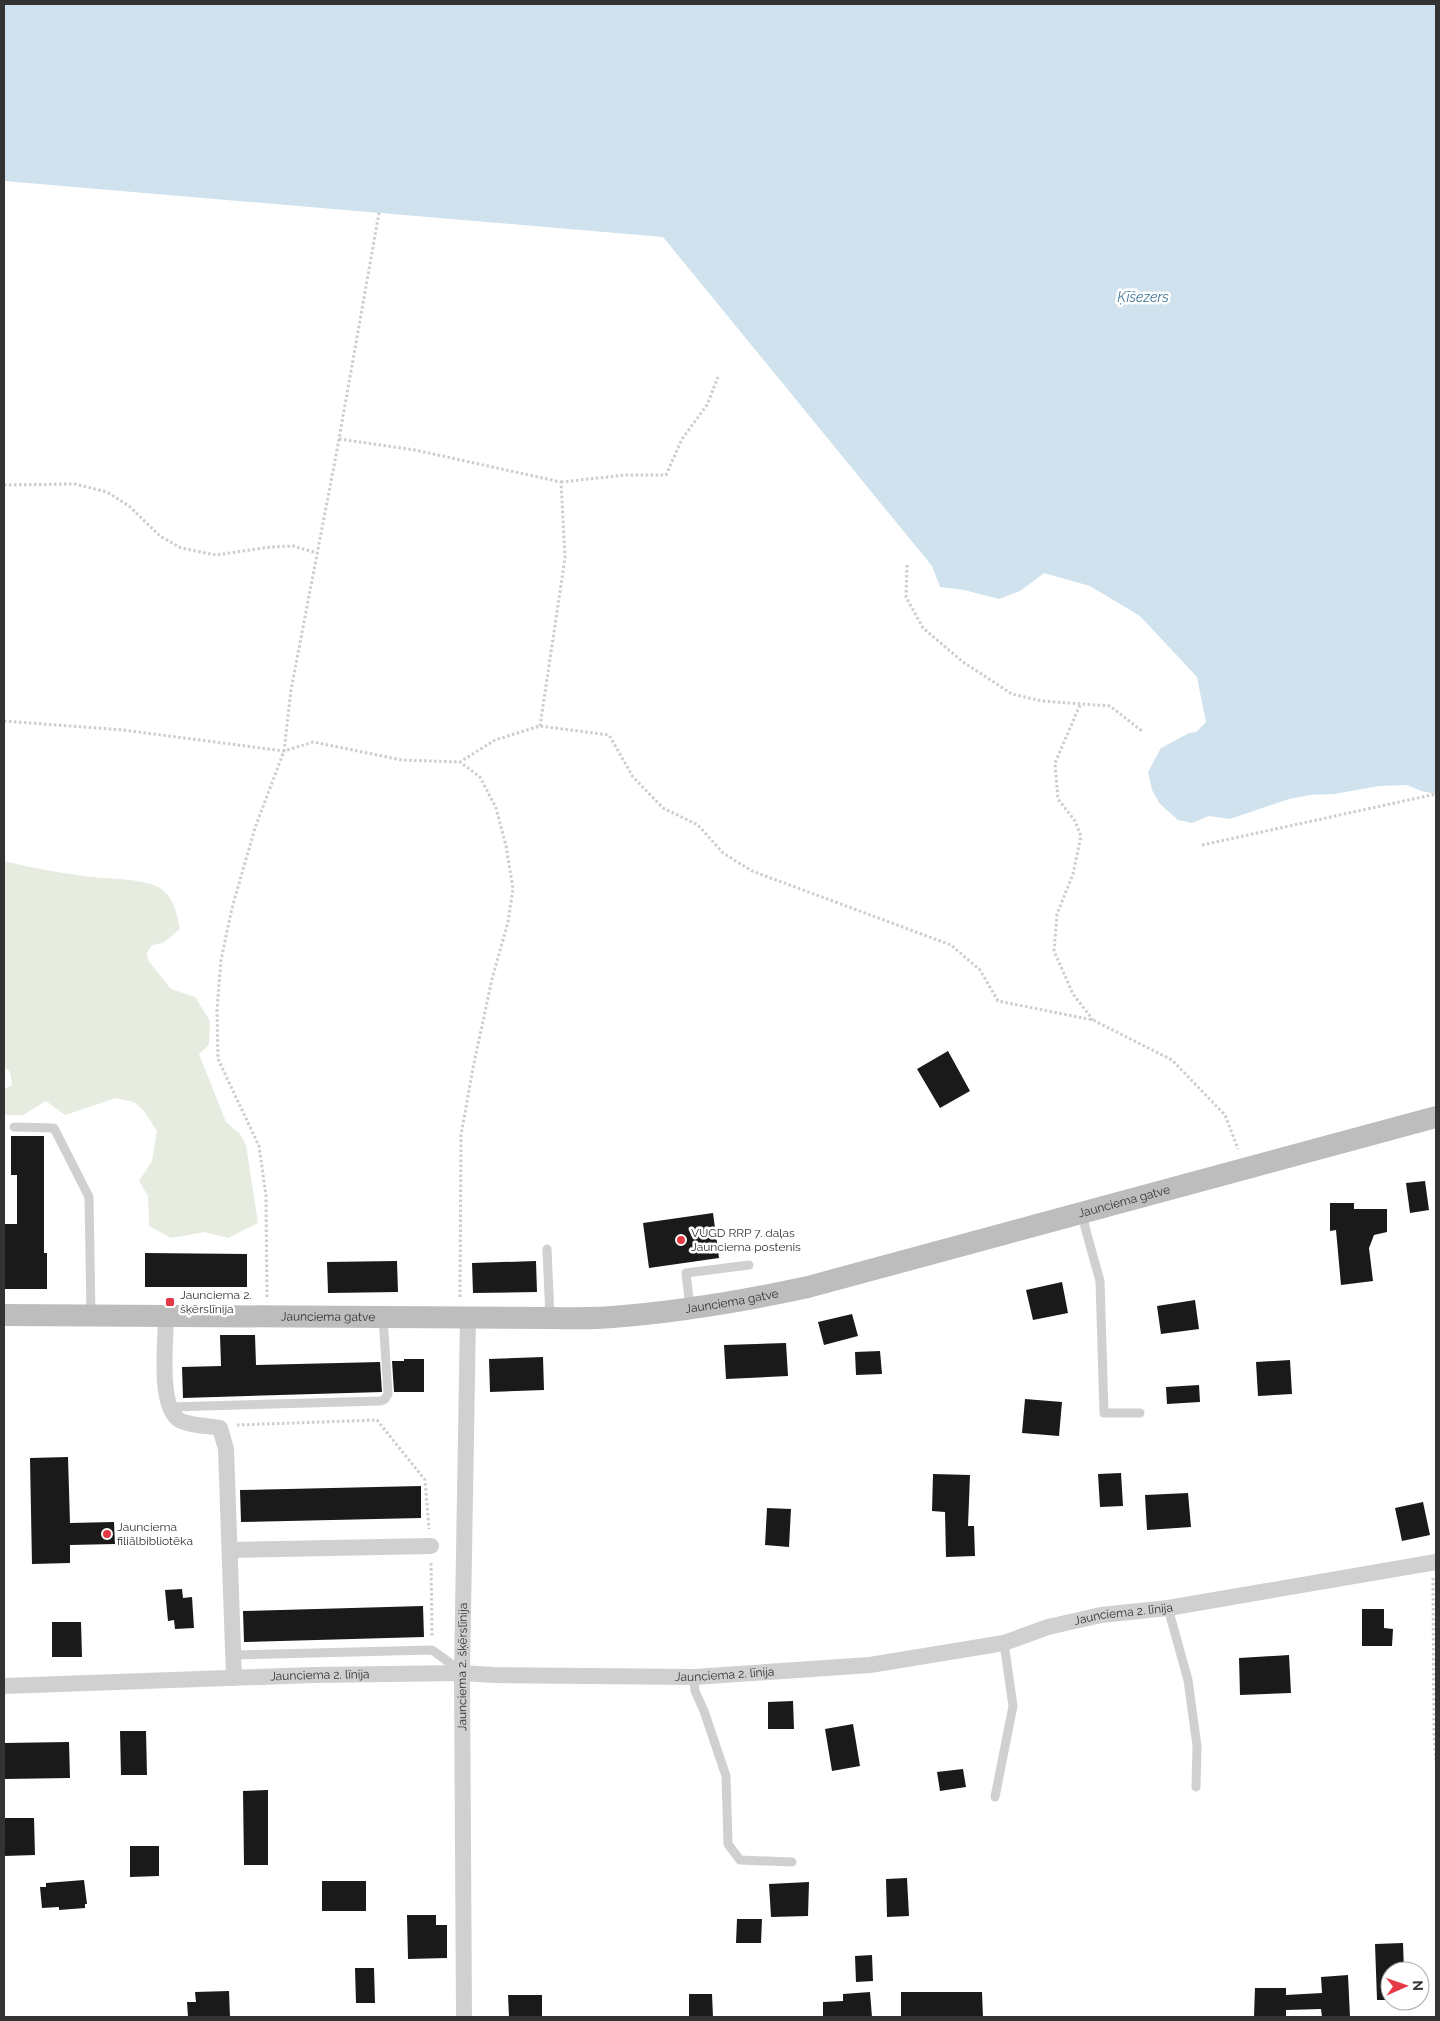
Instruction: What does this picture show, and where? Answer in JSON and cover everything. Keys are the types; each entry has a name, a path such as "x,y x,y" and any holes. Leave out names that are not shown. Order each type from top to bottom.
{"main road":[{"name":"Jaunciema gatve","path":"4,1315 610,1317 750,1300 808,1287 1436,1117"}],"street":[{"path":"166,1316 166,1391 170,1407 177,1419 183,1422 220,1428 226,1449 234,1678"},
{"name":"Jaunciema 2. šķērslīnija","path":"464,1317 462,1672 464,2017"},
{"path":"231,1550 431,1546"},
{"name":"Jaunciema 2. līnija","path":"4,1686 462,1672 494,1675 694,1677 870,1664 1004,1642 1048,1627 1101,1615 1168,1608 1435,1562"}],"lane":[{"path":"14,1127 54,1128 89,1197 91,1315"},
{"path":"1083,1213 1100,1281 1104,1413 1140,1413"},
{"path":"547,1249 550,1318"},
{"path":"690,1308 686,1273 749,1264"},
{"path":"170,1407 385,1399 388,1394 383,1317"},
{"path":"1168,1608 1188,1680 1197,1746 1196,1786"},
{"path":"995,1797 1013,1706 1004,1642"},
{"path":"233,1655 432,1650 462,1672"},
{"path":"694,1677 695,1690 726,1776 728,1844 740,1860 792,1862"}],"path":[{"path":"268,1316 266,1196 259,1146 218,1059 217,1010 222,960 232,908 255,828 284,751 291,690 339,439 379,213"},
{"path":"339,439 415,450 561,482 626,475 666,475 682,440 708,404 718,377"},
{"path":"540,726 565,558 561,482"},
{"path":"4,485 75,484 107,492 129,506 160,536 181,548 216,555 270,547 293,546 317,553"},
{"path":"908,565 906,597 923,628 964,662 1012,694 1042,702 1110,706 1142,731"},
{"path":"1080,705 1055,763 1058,799 1075,821 1081,836 1073,874 1057,914 1054,951 1073,994 1093,1020"},
{"path":"4,722 123,730 284,751 313,742 402,760 460,762 495,740 540,726 609,735 633,777 663,808 698,826 724,853 752,872 951,944 980,970 998,1001 1093,1020 1172,1060 1225,1114 1244,1169"},
{"path":"460,762 480,777 496,808 506,846 513,889 508,922 492,979 476,1051 461,1135 464,1317"},
{"path":"1202,844 1436,794"},
{"path":"220,1428 232,1425 377,1420 425,1480 431,1546 432,1650"},
{"path":"1435,1562 1434,1736 1436,1761"}],"shaded area":[{"path":"4,861 90,877 139,881 158,887 171,899 180,929 163,943 152,945 147,953 148,960 171,989 195,997 210,1021 209,1045 199,1054 226,1122 240,1134 246,1145 258,1223 228,1238 205,1232 171,1238 149,1226 148,1196 139,1181 152,1161 157,1131 144,1111 134,1102 116,1098 65,1115 46,1101 23,1115 4,1115 4,1089 12,1085 10,1072 4,1067"}],"water":[{"name":"Ķīšezers","path":"4,4 1436,4 1436,794 1421,791 1407,785 1379,786 1289,799 1230,819 1209,816 1192,823 1178,820 1160,804 1152,790 1148,772 1161,748 1189,733 1196,732 1206,722 1197,677 1140,616 1090,586 1044,573 1020,591 999,599 964,590 940,587 932,566 663,237 4,181"}],"building":[{"path":"948,1051 970,1091 940,1108 917,1069"},
{"path":"11,1136 44,1136 44,1253 47,1253 47,1289 4,1289 4,1224 17,1224 17,1175 11,1175"},
{"path":"1425,1181 1429,1210 1410,1213 1406,1183"},
{"path":"1330,1203 1354,1203 1354,1209 1387,1209 1387,1232 1374,1235 1369,1248 1373,1281 1341,1285 1336,1230 1330,1231"},
{"name":"VUGD RRP 7. daļas Jaunciema postenis","path":"713,1213 719,1258 649,1268 643,1223"},
{"path":"145,1253 247,1254 247,1287 145,1287"},
{"path":"397,1261 398,1292 328,1293 327,1262"},
{"path":"536,1261 537,1292 473,1293 472,1263"},
{"path":"1062,1282 1068,1313 1033,1320 1026,1290"},
{"path":"1195,1300 1199,1329 1161,1334 1157,1306"},
{"path":"852,1314 858,1336 824,1345 818,1322"},
{"path":"220,1335 255,1335 256,1365 380,1362 382,1392 183,1398 182,1367 221,1366"},
{"path":"786,1343 788,1376 726,1379 724,1345"},
{"path":"880,1351 882,1374 856,1375 855,1352"},
{"path":"543,1357 544,1390 490,1392 489,1359"},
{"path":"404,1359 424,1359 424,1392 394,1392 392,1361 404,1361"},
{"path":"1290,1360 1292,1394 1258,1396 1256,1362"},
{"path":"1199,1385 1200,1402 1167,1404 1166,1387"},
{"path":"1025,1399 1062,1402 1059,1436 1022,1433"},
{"path":"68,1457 70,1523 114,1522 115,1544 70,1545 70,1563 32,1564 30,1458"},
{"path":"1121,1473 1123,1506 1100,1507 1098,1474"},
{"path":"933,1474 970,1475 968,1526 974,1526 975,1556 946,1557 945,1512 932,1511"},
{"path":"421,1486 421,1518 241,1522 240,1490"},
{"path":"1188,1493 1191,1527 1147,1530 1145,1495"},
{"path":"1423,1502 1430,1535 1402,1541 1395,1508"},
{"path":"767,1508 791,1509 789,1547 765,1545"},
{"path":"182,1589 183,1598 192,1597 194,1628 175,1629 174,1620 168,1621 165,1590"},
{"path":"423,1606 424,1637 244,1642 243,1611"},
{"path":"1362,1609 1384,1609 1384,1628 1393,1629 1392,1646 1362,1646"},
{"path":"52,1622 81,1622 82,1657 52,1657"},
{"path":"1289,1655 1291,1693 1240,1695 1239,1658"},
{"path":"793,1701 794,1729 768,1729 768,1702"},
{"path":"853,1724 860,1766 832,1771 825,1729"},
{"path":"120,1731 146,1731 147,1775 121,1775"},
{"path":"69,1742 70,1778 4,1779 4,1743"},
{"path":"963,1769 966,1787 940,1791 937,1772"},
{"path":"268,1790 268,1865 244,1865 243,1791"},
{"path":"4,1818 34,1818 35,1855 4,1856"},
{"path":"130,1846 159,1846 159,1876 130,1877"},
{"path":"907,1878 909,1916 887,1917 886,1879"},
{"path":"84,1880 87,1904 85,1904 85,1908 59,1910 59,1907 42,1908 40,1887 46,1887 46,1883"},
{"path":"322,1881 366,1881 366,1911 322,1911"},
{"path":"809,1882 808,1916 771,1917 769,1884"},
{"path":"407,1915 436,1915 436,1925 447,1925 447,1958 408,1959"},
{"path":"737,1919 762,1919 761,1943 736,1943"},
{"path":"1403,1943 1404,1961 1380,1961 1380,2000 1377,2000 1375,1944"},
{"path":"872,1955 873,1981 856,1982 855,1956"},
{"path":"355,1968 374,1968 375,2003 356,2003"},
{"path":"1348,1975 1350,2017 1322,2017 1321,2009 1286,2010 1286,2017 1254,2017 1255,1988 1286,1988 1286,1995 1322,1993 1321,1977"},
{"path":"229,1991 230,2017 188,2017 187,2002 196,2002 195,1992"},
{"path":"870,1992 872,2017 823,2017 823,2002 843,2001 843,1994"},
{"path":"901,1992 982,1992 983,2017 901,2017"},
{"path":"689,1994 712,1994 713,2017 689,2017"},
{"path":"508,1995 542,1995 542,2017 509,2017"}],"place":[{"name":"VUGD RRP 7. daļas Jaunciema postenis","path":"681,1240"},
{"name":"Jaunciema 2. šķērslīnija","path":"170,1302"},
{"name":"Jaunciema filiālbibliotēka","path":"107,1534"}]}
